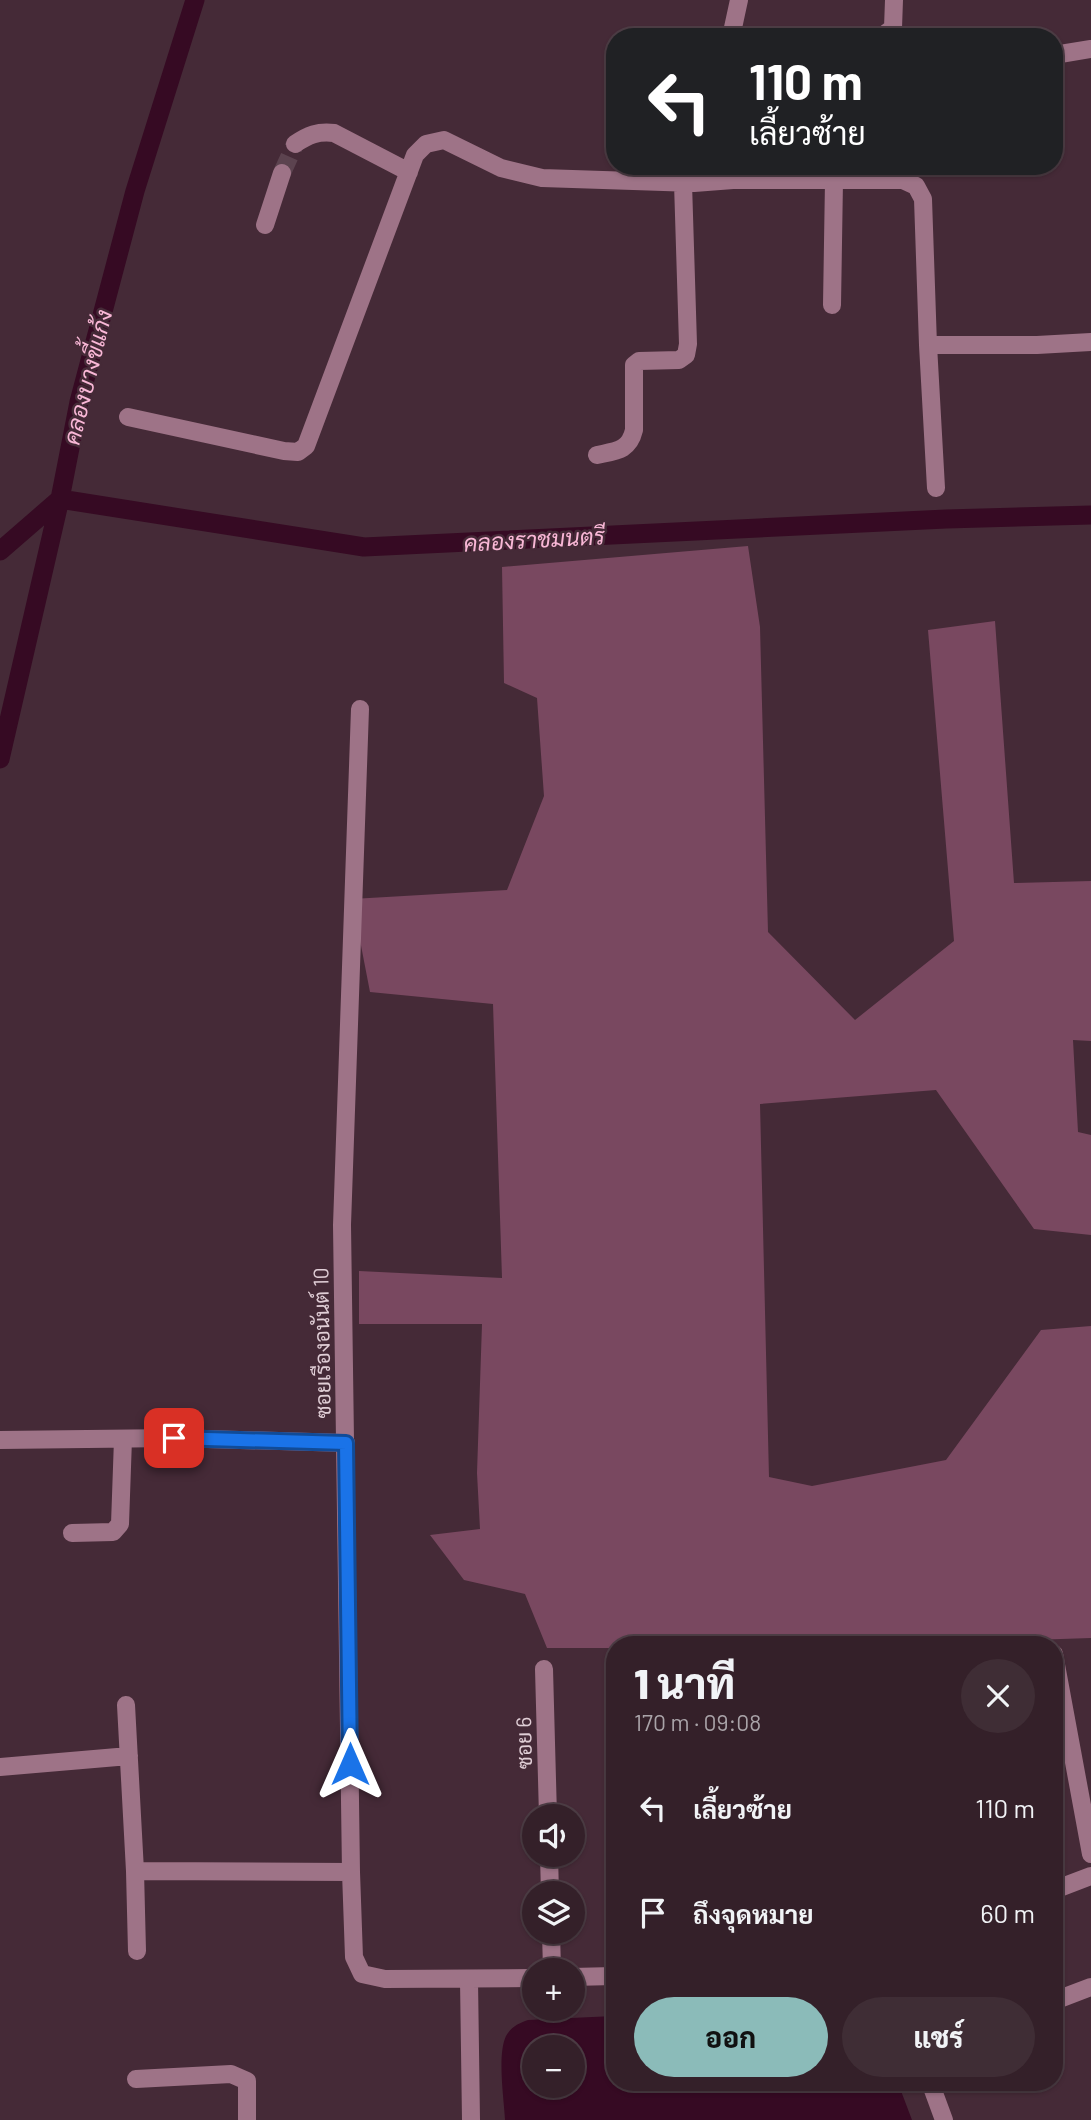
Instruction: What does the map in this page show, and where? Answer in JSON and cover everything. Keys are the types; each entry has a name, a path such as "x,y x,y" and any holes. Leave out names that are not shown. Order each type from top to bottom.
{"street":[{"path":"733,28 739,0"},
{"path":"893,28 894,0"},
{"path":"1063,54 1091,49"},
{"path":"295,144 320,131 334,133 409,172"},
{"path":"128,417 284,451 298,452 306,446 415,155 426,144 444,140 501,168 542,178 904,180 916,186 923,199 936,488"},
{"path":"265,225 282,173"},
{"path":"597,455 619,451 631,441 634,430 634,365 639,361 679,360 686,355 691,177"},
{"path":"832,304 834,181"},
{"path":"928,345 1091,342"},
{"name":"ซอยเรืองอนันต์ 10","path":"360,709 342,1225 354,1957 362,1974 385,1979 469,1980"},
{"path":"72,1533 113,1532 120,1524 123,1439"},
{"path":"0,1440 165,1439 346,1443"},
{"name":"ซอย 6","path":"544,1668 548,1804"},
{"path":"1063,1703 1091,1854"},
{"path":"127,1705 136,1951"},
{"path":"0,1767 129,1756"},
{"path":"135,1871 351,1872"},
{"path":"1063,1887 1091,1876"},
{"path":"585,1977 606,1976"},
{"path":"471,2120 469,1980 522,1978"},
{"path":"1063,1998 1091,1987"},
{"path":"136,2079 232,2074 247,2081 247,2120"},
{"path":"933,2091 944,2120"}],"shaded area":[{"path":"748,546 760,627 768,932 855,1020 954,941 928,630 995,621 1014,883 1091,881 1091,1041 1073,1040 1078,1132 1091,1135 1091,1235 1034,1229 936,1090 760,1104 769,1477 812,1486 946,1460 1041,1330 1091,1326 1091,1638 606,1636 606,1648 547,1648 525,1594 464,1580 430,1535 480,1529 477,1473 482,1324 359,1324 359,1271 502,1278 493,1004 370,992 352,899 507,890 544,796 537,698 504,683 502,567"},
{"path":"606,2016 606,2091 901,2091 912,2120 505,2120 501,2065 503,2044 510,2030 526,2021 585,2021 585,2017"}],"waterway":[{"name":"คลองบางขี้แก้ง","path":"0,759 60,499 79,402 135,191 195,0"},
{"name":"คลองราชมนตรี","path":"0,551 60,499 364,547 946,519 1091,515"}],"tunnel":[{"path":"282,173 295,144"}],"route":[{"path":"174,1438 346,1443 350,1764"}]}
